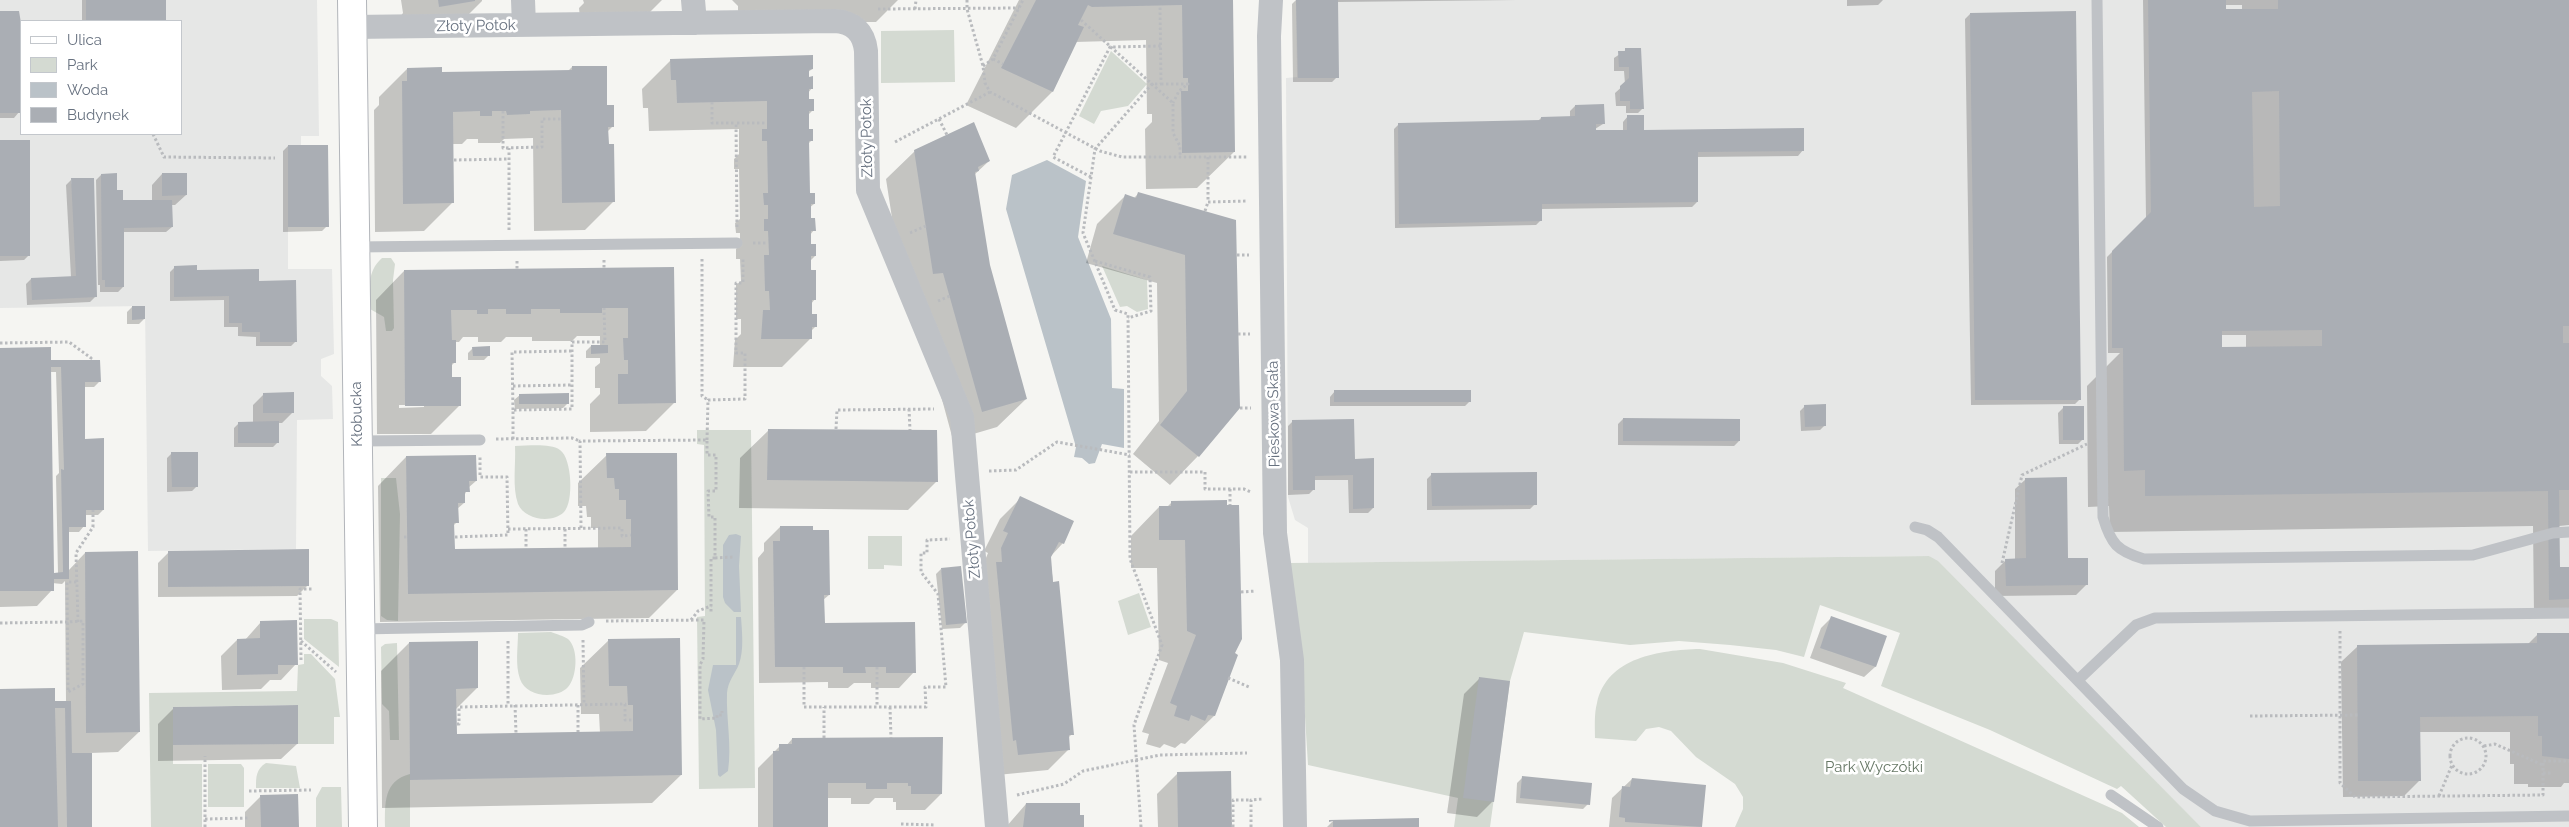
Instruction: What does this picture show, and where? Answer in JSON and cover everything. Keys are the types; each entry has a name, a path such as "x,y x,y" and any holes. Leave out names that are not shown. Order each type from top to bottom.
{"street":[{"name":"Kłobucka","path":"352,0 363,827"},
{"path":"523,0 524,25"},
{"name":"Pieskowa Skała","path":"1271,0 1269,64 1275,532 1292,660 1295,827"},
{"name":"Złoty Potok","path":"352,28 524,25 694,12 843,22 858,29 865,43 868,190 962,417 997,827"}],"lane":[{"path":"2097,0 2103,517 2109,538 2124,554 2144,560 2473,555 2553,532 2569,532"},
{"path":"355,247 737,243"},
{"path":"357,441 480,440"},
{"path":"1915,527 1927,530 1938,537 2183,790 2215,811 2250,821 2569,816"},
{"path":"2078,680 2136,625 2155,618 2569,613"},
{"path":"359,629 586,623"},
{"path":"2111,795 2158,827"}],"path":[{"path":"915,9 916,0"},
{"path":"968,0 967,9 983,66 985,83 990,92 1066,135 1095,149 1122,156 1250,156"},
{"path":"983,66 993,59 1023,0"},
{"path":"1160,5 1161,84"},
{"path":"878,9 1019,8"},
{"path":"1081,20 1173,103"},
{"path":"1110,47 1161,46"},
{"path":"1089,176 1053,156 1066,135 1110,47"},
{"path":"993,59 1003,64"},
{"path":"1141,827 1134,725 1162,645 1130,560 1128,314 1116,310 1083,233 1089,176 1095,149 1152,84 1188,84 1179,91 1173,103 1173,132 1180,146 1180,155"},
{"path":"895,142 990,92"},
{"path":"712,102 712,123 767,123"},
{"path":"503,111 503,148 542,147 542,119 561,119"},
{"path":"939,118 947,135"},
{"path":"702,244 702,396 708,400 745,400 745,353 736,353 736,283 743,283 743,255 737,243 736,123"},
{"path":"153,135 164,157 275,158"},
{"path":"508,245 509,148"},
{"path":"1205,211 1208,202 1208,157"},
{"path":"454,160 509,160"},
{"path":"1208,202 1251,201"},
{"path":"908,234 926,226"},
{"path":"1237,255 1252,255"},
{"path":"1095,261 1150,277 1151,311 1128,318"},
{"path":"513,410 572,409 572,342 605,342 604,308"},
{"path":"1238,334 1253,334"},
{"path":"0,343 68,342 91,358 90,360"},
{"path":"513,439 512,352 572,351"},
{"path":"513,386 572,385"},
{"path":"708,400 707,455 716,455 716,491 708,491 709,517 715,517 715,558"},
{"path":"1240,408 1254,408"},
{"path":"909,409 910,430"},
{"path":"836,429 837,410 936,409"},
{"path":"455,537 508,535 507,477 480,477 480,440 572,438 580,442 707,440"},
{"path":"580,442 581,528"},
{"path":"988,471 1016,470 1056,442 1128,454"},
{"path":"2002,563 2022,475 2087,444"},
{"path":"1130,472 1205,472 1205,489 1244,489 1255,494"},
{"path":"1230,489 1230,505"},
{"path":"78,622 76,553 94,527 93,510"},
{"path":"565,528 565,548"},
{"path":"508,529 622,528 622,536 631,536"},
{"path":"526,529 526,548"},
{"path":"804,668 804,706 928,707 926,687 946,687 938,594 921,572 921,553 927,553 927,540 952,539"},
{"path":"711,614 711,558 734,557"},
{"path":"0,623 68,622 78,622 82,621 83,684 68,692 68,622 67,582 77,582"},
{"path":"301,660 300,589 312,589"},
{"path":"1241,592 1256,591"},
{"path":"691,620 698,611 711,606"},
{"path":"2340,616 2340,783 2355,797 2543,795 2543,761 2569,761"},
{"path":"584,705 586,623 704,620 703,659 700,664 700,719 717,718 717,715 722,715 722,711"},
{"path":"507,626 508,706"},
{"path":"301,640 343,678"},
{"path":"877,668 877,707"},
{"path":"1228,678 1250,687"},
{"path":"457,724 459,724 459,706 625,704 625,720 633,720"},
{"path":"515,705 516,733"},
{"path":"578,705 578,732"},
{"path":"824,706 824,738"},
{"path":"890,707 891,738"},
{"path":"2250,716 2360,715"},
{"path":"2439,796 2452,765 2450,750 2461,739 2476,739 2484,746 2486,758 2479,771 2464,774 2452,765"},
{"path":"2484,746 2495,744 2543,765"},
{"path":"1015,795 1064,784 1083,771 1160,755 1247,753"},
{"path":"205,756 205,827"},
{"path":"2543,773 2552,773"},
{"path":"249,791 311,790"},
{"path":"1233,827 1233,800 1263,799"},
{"path":"1251,800 1251,827"},
{"path":"205,819 250,818"},
{"path":"901,824 936,825"}],"shaded area":[{"path":"0,0 317,0 319,136 301,136 301,145 288,145 288,269 332,269 334,354 321,359 321,376 332,386 333,419 297,420 296,549 148,551 145,306 0,308"},
{"path":"1296,0 2569,0 2569,827 2201,827 1929,556 1308,563 1308,528 1295,520 1288,497 1286,78 1297,77"}],"green space":[{"path":"954,30 955,82 881,83 881,31"},
{"path":"1111,51 1147,84 1128,106 1101,111 1094,124 1079,116"},
{"path":"382,258 391,258 395,264 393,280 394,328 392,331 386,331 384,317 370,309 371,275 373,269"},
{"path":"1102,266 1147,280 1148,309 1137,312 1127,306 1120,307"},
{"path":"697,430 751,430 755,788 699,789 697,617 705,616 704,445 697,444"},
{"path":"515,446 551,446 560,450 564,455 569,470 570,490 567,507 559,516 546,519 532,517 521,509 516,497"},
{"path":"381,478 396,478 400,514 398,621 387,620 381,616"},
{"path":"868,536 902,536 902,566 884,565 884,569 868,569"},
{"path":"1929,556 1938,561 2201,827 2166,827 2121,786 2117,789 1990,730 1881,686 1900,633 1820,605 1804,657 1776,650 1730,645 1679,641 1630,645 1524,632 1510,681 1490,827 1454,827 1458,798 1308,765 1300,636 1290,563"},
{"path":"1139,593 1151,627 1128,635 1118,601"},
{"path":"304,619 331,619 338,622 339,667 304,639"},
{"path":"551,632 568,639 572,644 576,663 575,670 571,682 563,691 556,694 542,695 528,690 523,685 518,674 518,633"},
{"path":"397,643 399,740 390,740 389,711 382,704 381,647 385,644"},
{"name":"Park Wyczółki","path":"1700,649 1783,663 1846,683 1843,688 2122,813 2139,827 1735,827 1743,809 1743,797 1735,784 1696,757 1671,731 1659,727 1646,729 1636,741 1595,738 1597,703 1603,688 1612,675 1623,666 1652,654"},
{"path":"304,654 311,654 335,679 340,717 334,717 334,744 298,744 297,705 173,707 173,764 202,764 202,827 151,827 149,693 297,691 298,665 304,664"},
{"path":"266,763 296,766 300,788 256,788 258,771"},
{"path":"208,764 241,764 244,768 244,807 208,807"},
{"path":"410,774 410,827 385,827 387,794 395,782 401,777"},
{"path":"322,787 341,787 342,827 316,827 316,798"}],"water":[{"path":"1047,160 1086,181 1078,237 1111,319 1112,388 1124,389 1124,448 1102,444 1095,463 1089,464 1082,458 1074,457 1076,447 1006,209 1012,175"},
{"path":"736,534 741,536 739,566 741,612 734,612 725,603 723,597 723,545 729,535"},
{"path":"736,617 741,617 742,653 727,693 729,761 728,771 720,777 718,775 716,730 708,690 713,665 736,665"}],"building":[{"path":"86,0 166,0 166,20 86,20"},
{"path":"438,0 475,0 475,1 439,7"},
{"path":"1036,0 1233,0 1235,152 1182,153 1181,91 1188,91 1188,78 1183,78 1182,5 1092,7 1088,5 1078,25 1084,27 1053,92 1001,68"},
{"path":"1296,0 1338,0 1339,78 1298,78"},
{"path":"2148,0 2226,0 2226,9 2278,9 2278,0 2569,0 2569,326 2563,326 2563,343 2569,343 2569,490 2559,490 2560,567 2569,567 2569,599 2549,600 2548,491 2145,496 2145,470 2124,471 2123,348 2112,348 2112,251 2151,212","holes":["2279,91 2280,206 2254,207 2252,92","2322,330 2322,346 2222,347 2222,331"]},
{"path":"0,11 19,11 20,113 0,113"},
{"path":"2076,11 2081,400 1975,400 1970,13"},
{"path":"1625,48 1641,48 1644,109 1630,109 1630,101 1620,101 1620,86 1629,78 1629,67 1619,67 1618,51 1625,51"},
{"path":"813,55 813,69 809,70 809,77 813,76 813,89 809,89 809,99 814,99 814,111 809,111 809,129 813,129 813,141 809,141 810,193 815,193 815,204 811,204 811,218 815,218 816,231 811,231 811,244 816,244 816,256 811,256 811,270 816,270 816,300 812,300 812,314 817,314 817,327 812,327 812,339 761,339 763,310 770,310 769,291 765,291 764,255 769,255 768,231 764,231 764,219 768,219 768,205 764,205 763,193 768,193 767,141 762,141 762,129 767,129 767,101 677,103 676,80 671,80 670,59"},
{"path":"572,66 607,66 607,105 614,105 614,127 608,127 609,144 614,144 615,202 562,203 561,110 530,111 530,114 507,115 506,111 492,111 492,116 480,116 480,111 453,112 454,203 403,204 402,81 407,81 407,68 442,67 442,72 572,70"},
{"path":"1604,104 1605,124 1596,124 1596,130 1627,130 1627,115 1644,115 1644,130 1804,128 1804,151 1698,152 1698,202 1542,204 1542,221 1399,224 1398,123 1541,120 1541,117 1575,116 1575,105"},
{"path":"974,122 990,161 978,167 979,171 975,172 990,265 1027,399 982,412 943,273 933,274 914,150"},
{"path":"0,140 30,140 30,256 0,256"},
{"path":"288,145 328,145 329,227 288,227"},
{"path":"117,173 117,190 123,190 123,200 172,200 173,227 124,228 124,287 105,287 105,280 102,280 101,174"},
{"path":"162,173 187,173 187,195 162,196"},
{"path":"71,178 94,178 97,297 32,300 31,278 76,276"},
{"path":"1138,192 1236,220 1240,408 1199,457 1160,425 1187,391 1185,255 1113,234 1125,194 1136,198"},
{"path":"197,265 197,270 259,269 259,281 296,280 297,342 260,342 260,332 242,332 242,323 229,323 229,296 174,297 174,266"},
{"path":"674,267 676,403 618,404 618,374 628,374 628,360 624,360 623,338 628,338 628,308 602,308 602,313 560,313 560,309 531,309 531,314 506,314 506,309 488,309 488,314 477,314 477,310 451,310 452,340 456,340 456,363 452,363 452,377 461,377 461,406 405,406 404,270"},
{"path":"132,306 145,306 145,319 132,320"},
{"path":"591,345 608,345 608,353 591,354"},
{"path":"490,346 490,356 473,356 472,347"},
{"path":"51,347 51,360 100,360 101,382 85,382 85,439 104,438 104,510 86,510 86,527 69,527 69,579 54,579 54,591 0,591 0,348","holes":["51,367 61,367 64,470 61,469 63,572 54,573"]},
{"path":"1334,390 1471,390 1471,402 1334,402"},
{"path":"294,392 294,413 263,413 263,393"},
{"path":"569,393 569,404 519,404 519,394"},
{"path":"1826,404 1826,426 1805,427 1804,405"},
{"path":"2063,406 2084,406 2084,440 2063,440"},
{"path":"1623,418 1740,419 1740,441 1623,441"},
{"path":"1354,419 1355,459 1374,458 1374,508 1353,509 1353,475 1315,476 1315,490 1293,490 1292,420"},
{"path":"279,421 279,443 238,443 238,422"},
{"path":"768,429 937,430 938,482 767,480"},
{"path":"171,452 198,452 198,487 172,487"},
{"path":"606,453 677,453 678,590 408,594 406,456 476,455 477,481 469,481 470,492 465,492 465,503 458,503 459,523 454,523 455,549 631,547 631,519 626,519 626,500 619,500 619,489 615,489 614,478 607,478"},
{"path":"1537,472 1537,505 1432,506 1431,473"},
{"path":"2067,477 2068,558 2088,558 2088,585 2006,586 2005,559 2026,558 2025,478"},
{"path":"1020,496 1074,521 1064,544 1059,542 1051,557 1053,582 1059,581 1074,735 1069,735 1070,750 1018,755 1016,740 1013,741 996,562 1002,562 1001,548 1008,533 1003,531"},
{"path":"1227,500 1227,505 1239,505 1242,639 1235,653 1238,655 1215,716 1208,715 1205,721 1191,715 1189,721 1174,716 1177,706 1170,703 1196,635 1187,631 1185,540 1159,540 1159,506 1171,506 1171,501"},
{"path":"780,526 813,526 813,530 829,530 830,595 824,595 825,623 915,622 916,673 886,673 886,667 865,667 866,673 843,673 843,667 775,667 773,541 780,541"},
{"path":"309,549 309,586 168,587 168,551"},
{"path":"138,551 140,732 86,733 85,552"},
{"path":"961,566 967,623 946,625 941,568"},
{"path":"1831,616 1887,636 1876,667 1820,648"},
{"path":"297,620 298,665 278,665 278,674 237,675 237,639 260,638 260,621"},
{"path":"2537,633 2569,633 2569,759 2542,756 2542,736 2538,736 2538,716 2420,717 2421,781 2358,781 2357,645 2537,643"},
{"path":"680,638 682,775 410,780 409,642 478,641 478,688 456,689 457,734 633,731 633,705 628,705 627,686 609,686 608,639"},
{"path":"1479,677 1510,681 1494,802 1463,798"},
{"path":"55,688 55,701 71,701 72,753 92,753 92,827 67,827 65,708 55,708 58,827 0,827 0,689"},
{"path":"298,705 298,744 173,745 173,707"},
{"path":"943,737 942,794 911,794 911,786 908,786 908,783 887,783 887,789 866,789 866,783 828,783 828,827 773,827 773,751 779,751 779,744 792,744 792,738"},
{"path":"1231,771 1232,827 1178,827 1177,772"},
{"path":"1522,776 1592,783 1590,805 1520,798"},
{"path":"1632,778 1706,785 1702,827 1625,822 1625,818 1619,817 1622,786 1630,787"},
{"path":"298,794 299,827 261,827 260,795"},
{"path":"1026,803 1080,803 1080,815 1084,815 1084,827 1023,827"},
{"path":"1419,818 1419,827 1333,827 1333,821 1329,822 1329,820"}]}
